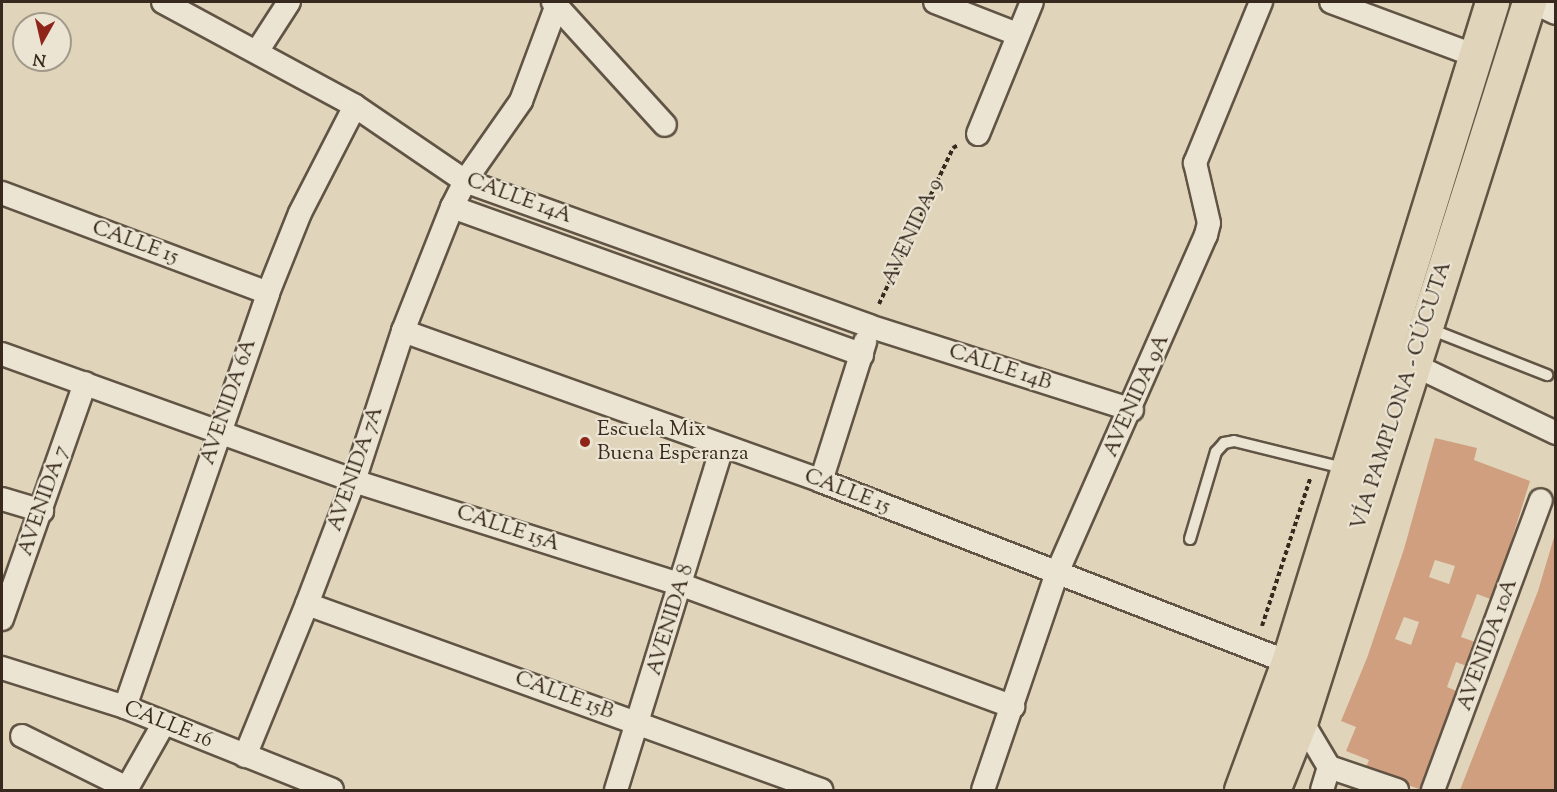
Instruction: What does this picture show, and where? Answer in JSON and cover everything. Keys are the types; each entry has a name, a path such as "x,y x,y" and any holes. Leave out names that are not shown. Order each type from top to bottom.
{"highway":[{"name":"VÍA PAMPLONA - CÚCUTA","path":"1241,790 1288,662 1492,2"},
{"name":"VÍA PAMPLONA - CÚCUTA","path":"1273,790 1301,720 1412,364 1531,2"}],"street":[{"name":"CALLE 14A","path":"163,2 258,50 355,106 465,181 869,326"},
{"path":"258,50 289,2"},
{"path":"934,2 1017,34"},
{"path":"978,134 1032,2"},
{"name":"AVENIDA 9A","path":"983,790 1013,708 1056,575 1132,410 1206,235 1209,223 1195,163 1262,2"},
{"path":"1331,2 1476,56"},
{"path":"1531,2 1556,14"},
{"path":"556,3 665,125"},
{"name":"AVENIDA 7A","path":"245,756 307,604 354,480 403,331 453,207 465,181 521,100 556,3"},
{"name":"AVENIDA 6A","path":"125,707 268,293 300,213 355,106"},
{"name":"CALLE 15","path":"2,193 268,293"},
{"name":"CALLE 14A","path":"453,207 862,355"},
{"path":"821,481 862,355 869,326"},
{"name":"CALLE 14B","path":"869,326 1132,410"},
{"name":"CALLE 15","path":"403,331 722,448 821,481 1056,575 1288,662"},
{"name":"CALLE 15A","path":"2,354 354,480 682,585 1013,708"},
{"path":"1412,364 1556,432"},
{"name":"AVENIDA 7","path":"2,619 42,511 85,383"},
{"name":"AVENIDA 8","path":"616,790 640,723 722,448"},
{"path":"2,499 42,511"},
{"name":"AVENIDA 10A","path":"1433,790 1541,500"},
{"name":"CALLE 15B","path":"307,604 821,790"},
{"name":"CALLE 16","path":"2,669 125,707 319,788"},
{"path":"1301,720 1329,767 1397,790"},
{"path":"22,736 127,789 164,723"},
{"path":"1322,790 1329,767"}],"lane":[{"path":"1424,327 1547,375"},
{"path":"1190,539 1216,452 1224,443 1234,441 1349,469"}],"path":[{"name":"AVENIDA 9","path":"869,326 953,148 978,134"}],"building":[{"path":"1435,438 1477,448 1474,460 1530,481 1493,600 1477,594 1461,637 1478,643 1469,667 1456,662 1447,687 1459,692 1422,790 1365,770 1369,760 1346,751 1356,727 1341,721 1367,658 1404,549","holes":["1435,560 1455,566 1449,584 1429,577","1404,617 1419,622 1411,645 1395,639"]},
{"path":"1555,534 1556,790 1460,790 1538,591"}],"place":[{"name":"Escuela Mix Buena Esperanza","path":"585,442"}]}
